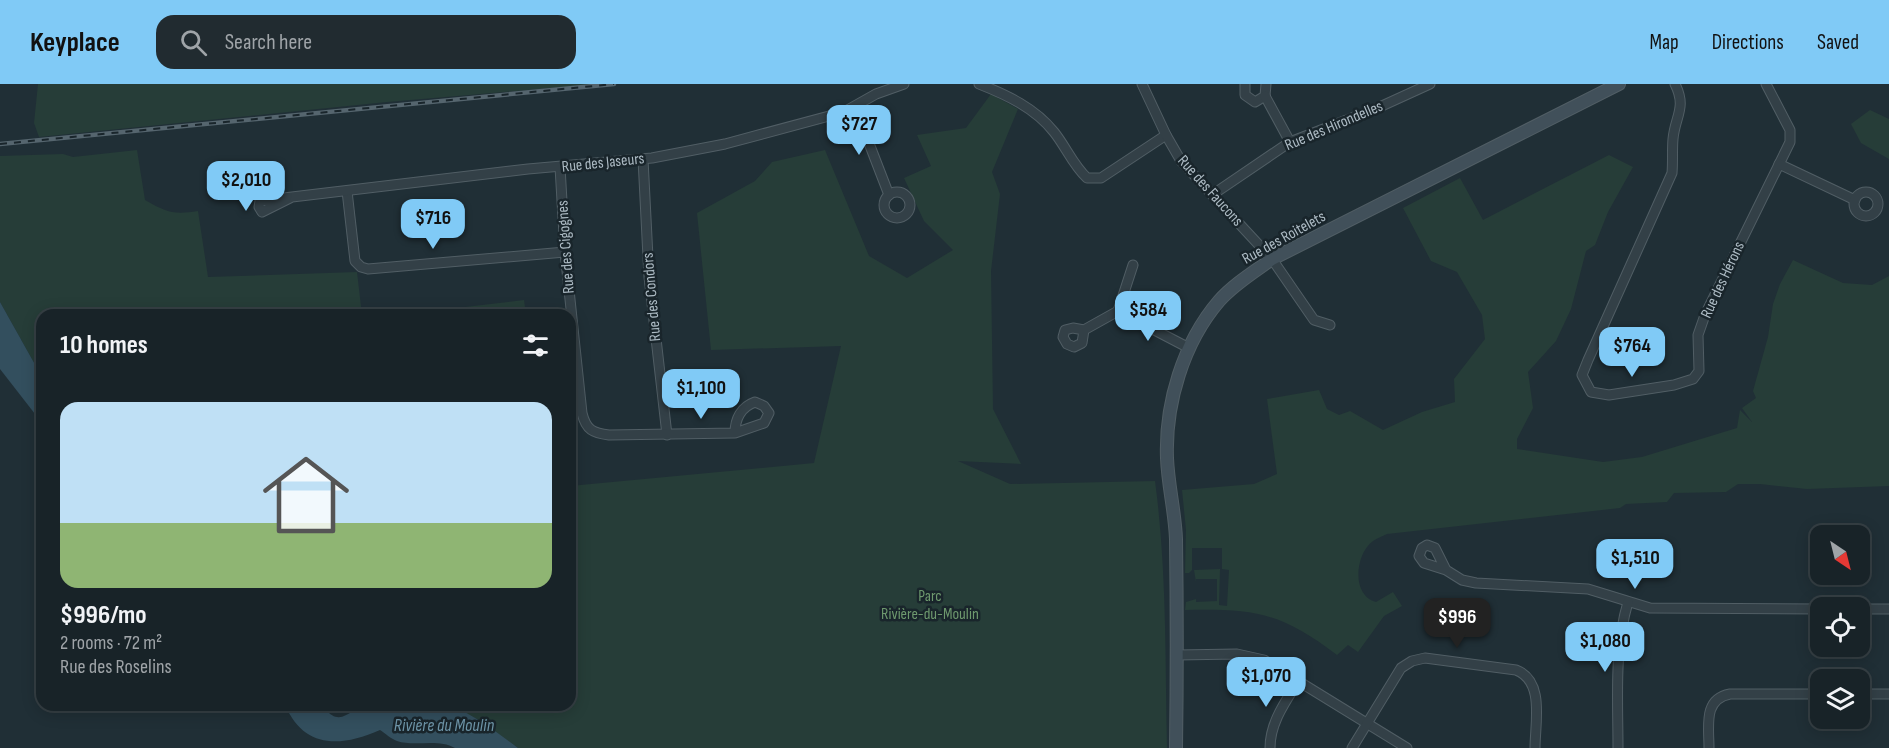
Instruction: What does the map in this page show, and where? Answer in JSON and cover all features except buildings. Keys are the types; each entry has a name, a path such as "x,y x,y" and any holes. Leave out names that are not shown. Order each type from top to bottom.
{"street":[{"name":"Rue des Jaseurs","path":"292,197 643,159 725,144 855,107 876,94 904,84"},
{"path":"979,84 1026,106 1045,121 1056,134 1078,170 1087,178 1101,178 1166,135"},
{"name":"Rue des Faucons","path":"1142,84 1181,161 1272,259 1314,320 1330,325"},
{"path":"1245,84 1245,95 1251,100 1259,101 1266,96"},
{"path":"1266,84 1266,96 1290,142"},
{"name":"Rue des Hirondelles","path":"1212,195 1290,142 1373,111 1430,84"},
{"name":"Rue des Roitelets","path":"1176,748 1176,531 1167,445 1169,416 1190,348 1219,301 1246,276 1272,259 1619,84"},
{"name":"Rue des Hérons","path":"1675,84 1681,97 1681,111 1673,139 1672,173 1587,360 1582,375 1591,392 1609,395 1674,385 1693,380 1699,370 1698,335 1705,315 1790,142 1790,130 1766,84"},
{"path":"855,107 889,195"},
{"name":"Rue des Condors","path":"643,159 649,277 667,435"},
{"path":"1779,164 1855,200"},
{"name":"Rue des Cigognes","path":"561,167 565,252 571,309"},
{"path":"347,190 355,261 361,267 368,269 565,252"},
{"path":"1084,330 1118,311 1132,264"},
{"path":"1118,311 1190,348"},
{"name":"Rue des Cigognes","path":"576,350 584,421 594,433 628,435 735,433"},
{"path":"1446,570 1461,580 1476,583 1588,589 1606,593 1642,607 1810,609"},
{"path":"1618,748 1620,649 1622,626 1628,602"},
{"path":"1870,609 1889,609"},
{"path":"1177,654 1247,655 1272,663 1365,724 1407,748"},
{"path":"1352,748 1401,668 1412,661 1425,658 1514,669 1528,677 1535,688 1535,748"},
{"path":"1270,748 1278,714 1299,680"},
{"path":"1709,748 1709,714 1714,700 1730,694 1810,694"},
{"path":"1870,694 1889,694"}],"green space":[{"path":"38,84 599,84 387,102 39,137 34,123"},
{"name":"Parc Rivière-du-Moulin","path":"991,94 1018,109 992,172 1000,194 991,271 993,409 1021,464 958,461 1010,484 1155,481 1164,581 1167,748 518,748 482,722 461,711 576,711 576,485 814,463 841,346 711,350 697,213 755,181 772,162 825,150 869,256 907,278 953,250 924,221 904,178 931,166 917,135 966,128"},
{"path":"1870,110 1889,119 1889,159 1861,143 1851,124"},
{"path":"137,150 145,200 170,211 182,213 198,211 208,277 357,272 361,309 36,309 36,366 0,302 0,156 63,154 73,157"},
{"path":"1609,155 1633,167 1608,212 1595,245 1586,251 1571,309 1556,341 1528,372 1533,408 1517,439 1517,449 1603,462 1642,457 1737,428 1740,410 1752,422 1742,408 1756,398 1753,391 1768,337 1773,304 1780,284 1793,260 1843,283 1872,285 1889,276 1889,486 1807,489 1738,484 1726,492 1674,493 1667,502 1626,504 1620,508 1387,534 1373,541 1362,555 1359,564 1359,583 1362,592 1368,598 1376,602 1393,592 1402,606 1384,616 1358,652 1348,645 1337,655 1299,630 1266,616 1249,612 1185,610 1186,602 1196,599 1196,602 1217,601 1217,579 1196,579 1196,582 1194,570 1220,569 1219,605 1227,606 1229,570 1222,569 1222,548 1192,548 1192,570 1185,573 1186,530 1182,490 1254,484 1277,474 1267,399 1319,390 1327,409 1339,415 1350,411 1383,430 1422,412 1455,402 1454,379 1485,339 1482,315 1457,272 1431,261 1403,208 1460,178 1483,220"},
{"path":"524,300 525,309 448,309"}],"water":[{"path":"0,302 36,366 36,415 0,369"},
{"name":"Rivière du Moulin","path":"288,711 327,711 331,715 342,717 354,711 463,711 518,748 455,748 441,744 404,743 380,730 351,740 324,740 313,737 302,730"}],"railway":[{"path":"0,144 614,84"}]}
